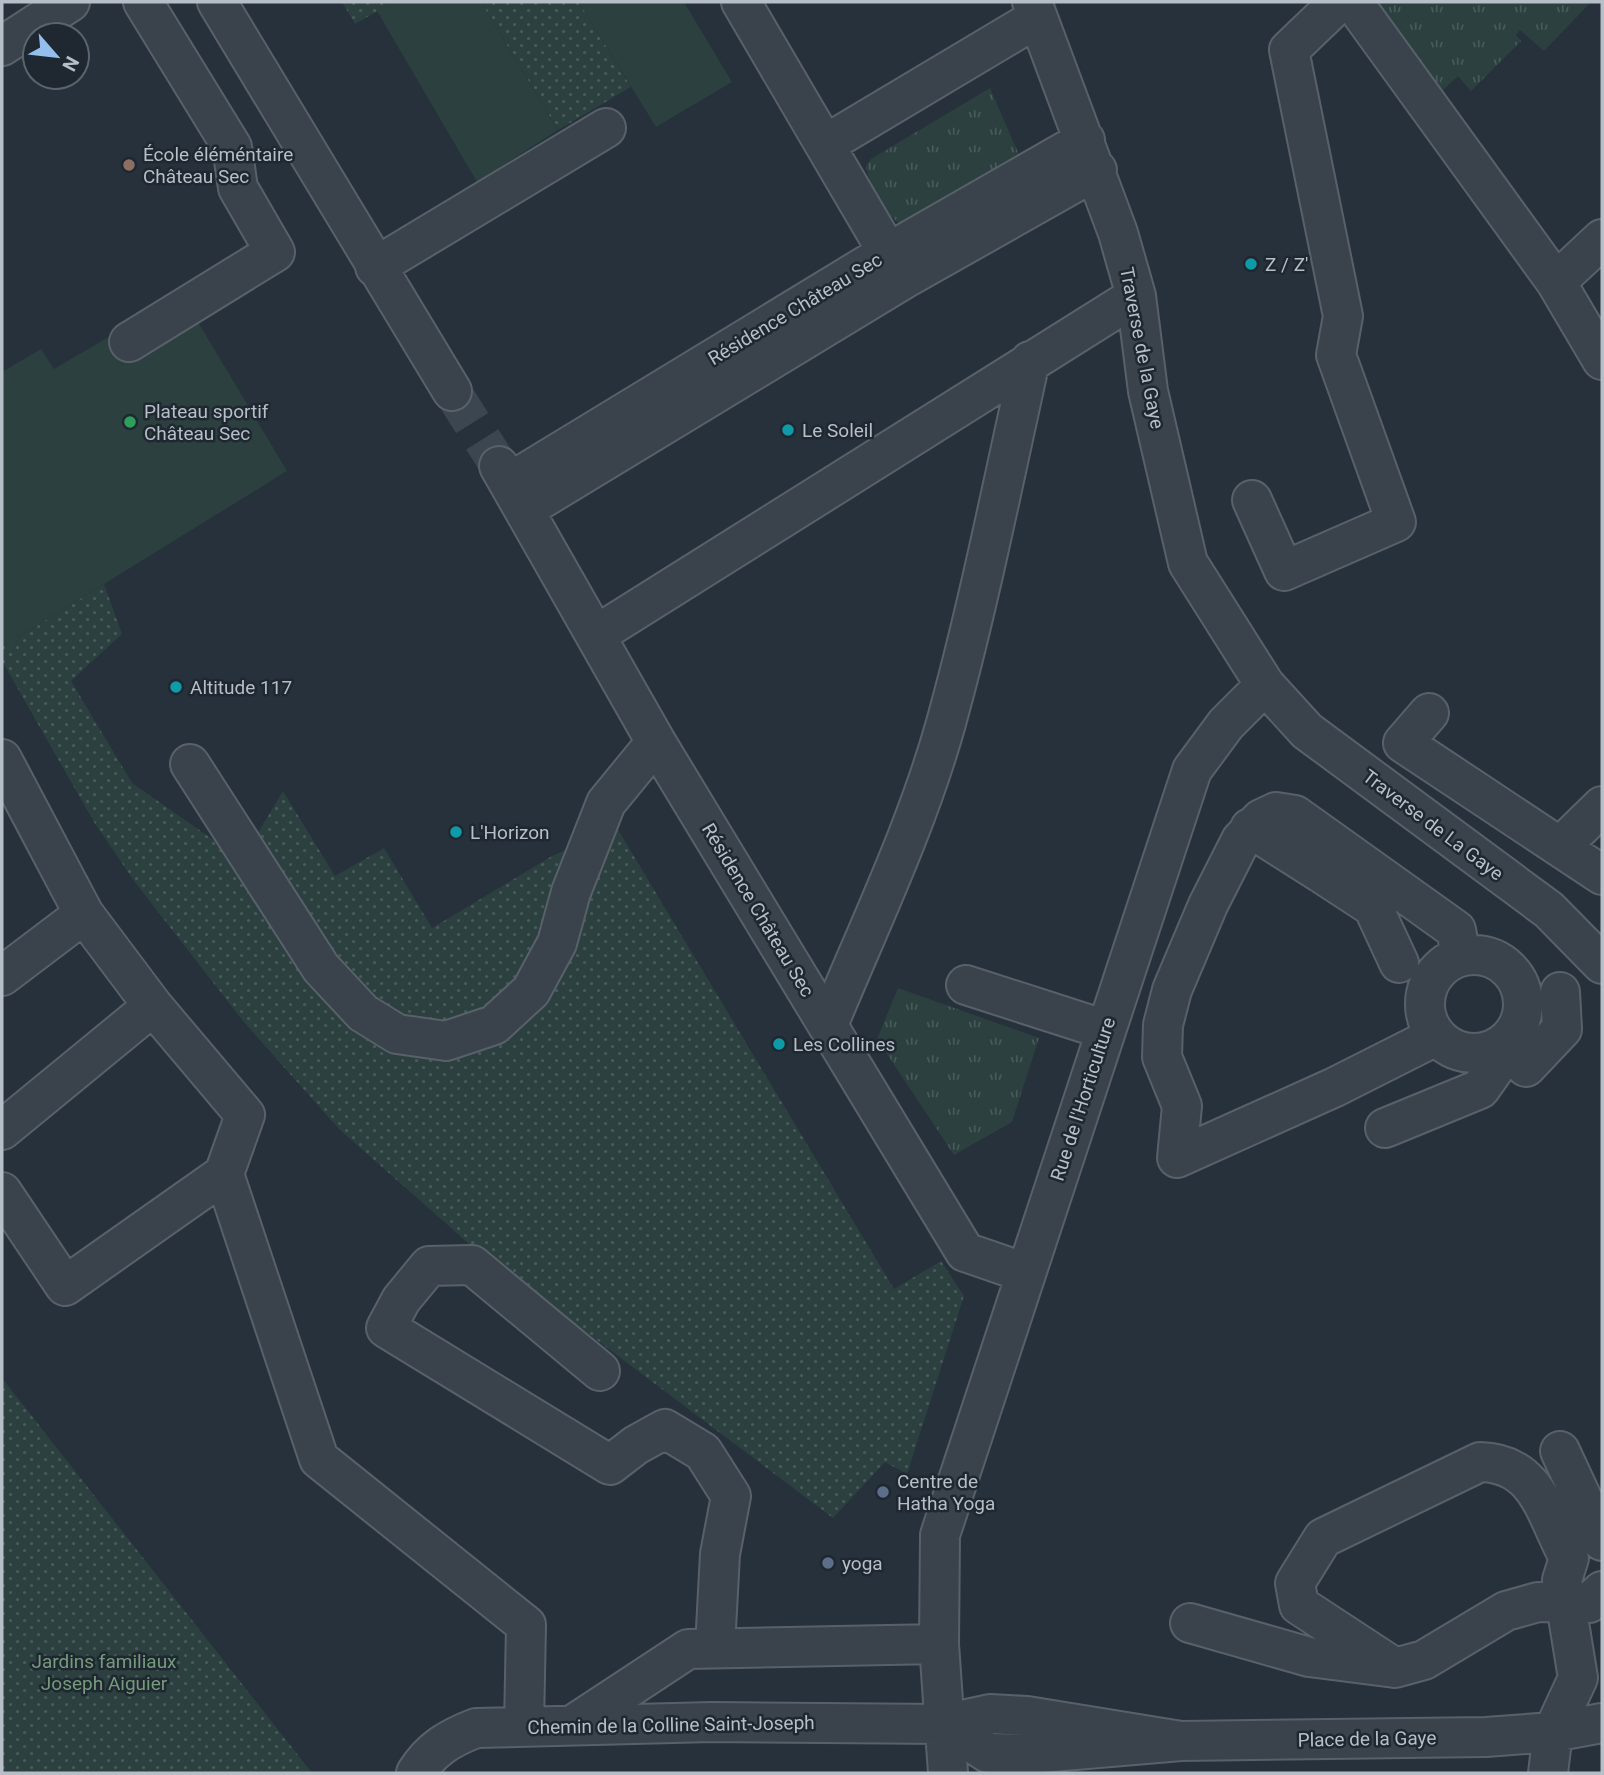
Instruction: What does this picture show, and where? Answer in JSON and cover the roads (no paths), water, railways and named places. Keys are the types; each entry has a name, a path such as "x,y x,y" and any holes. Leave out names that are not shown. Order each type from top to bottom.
{"street":[{"path":"2,46 70,2"},
{"path":"129,342 275,251 238,188 232,147 143,2"},
{"path":"217,2 452,391"},
{"path":"741,2 896,266"},
{"path":"1252,500 1284,571 1396,522 1336,355 1343,316 1289,50 1339,2"},
{"path":"1353,2 1556,282 1602,360"},
{"path":"832,154 1038,19"},
{"name":"Traverse de la Gaye","path":"1038,19 1091,155 1136,296 1147,391 1188,563 1265,685"},
{"path":"375,267 606,128"},
{"name":"Résidence Château Sec","path":"1026,1273 965,1252 656,741 511,486 1091,155"},
{"path":"1556,282 1602,239"},
{"path":"596,635 1136,296"},
{"path":"828,1025 907,831 946,724 986,562 1030,362"},
{"name":"Traverse de La Gaye","path":"1265,685 1307,731 1549,911 1596,959"},
{"name":"Rue de l'Horticulture","path":"939,1644 940,1535 1192,770 1226,724 1265,685"},
{"path":"1429,713 1403,743 1602,874"},
{"path":"190,764 330,977 363,1013 397,1034 446,1041 494,1025 531,991 557,943 571,892 606,803 656,741"},
{"path":"2,759 84,914 153,1006 245,1115 223,1174 65,1286 2,1192"},
{"path":"1560,847 1602,806"},
{"path":"1436,1036 1335,1087 1177,1158 1182,1106 1162,1057 1163,1024 1172,990 1203,915 1250,828 1331,860 1455,930 1461,956"},
{"path":"1331,860 1373,907 1399,963"},
{"path":"2,976 84,914"},
{"path":"1385,1128 1480,1089 1497,1065 1510,1058 1562,1029 1542,995 1519,982 1501,963 1478,955 1461,956 1446,964 1434,976 1426,991 1425,1007 1436,1036 1463,1052 1510,1058"},
{"path":"1542,995 1596,959"},
{"path":"966,985 1106,1030"},
{"path":"2,1130 153,1006"},
{"path":"223,1174 319,1459 526,1625 524,1726"},
{"path":"600,1371 472,1265 429,1266 401,1300 386,1328 610,1465 636,1444 665,1429 703,1452 731,1496 720,1554 715,1647"},
{"path":"1560,1451 1602,1541"},
{"path":"1395,1668 1299,1605 1295,1583 1323,1538 1480,1462 1501,1463 1521,1474 1533,1487 1569,1558 1562,1580 1578,1678 1552,1732 1548,1773"},
{"path":"1190,1623 1309,1657 1395,1668 1424,1660 1506,1611 1538,1602 1567,1605 1589,1603 1602,1591"},
{"path":"574,1724 688,1649 939,1644 948,1773"},
{"path":"1552,1732 1602,1723"},
{"name":"Chemin de la Colline Saint-Joseph","path":"416,1773 427,1756 451,1738 476,1728 574,1724 943,1724"},
{"name":"Place de la Gaye","path":"943,1724 988,1753 1028,1754 1181,1741 1486,1737 1552,1732"},
{"path":"1552,1732 1602,1737"}],"tunnel":[{"path":"452,391 499,466"}],"place":[{"name":"École éléméntaire Château Sec","path":"129,165"},
{"name":"Z / Z'","path":"1251,264"},
{"name":"Plateau sportif Château Sec","path":"130,422"},
{"name":"Le Soleil","path":"788,430"},
{"name":"Altitude 117","path":"176,687"},
{"name":"L'Horizon","path":"456,832"},
{"name":"Les Collines","path":"779,1044"},
{"name":"Centre de Hatha Yoga","path":"883,1492"},
{"name":"yoga","path":"828,1563"}],"park label":[{"name":"Jardins familiaux Joseph Aiguier","path":"104,1672"}]}
